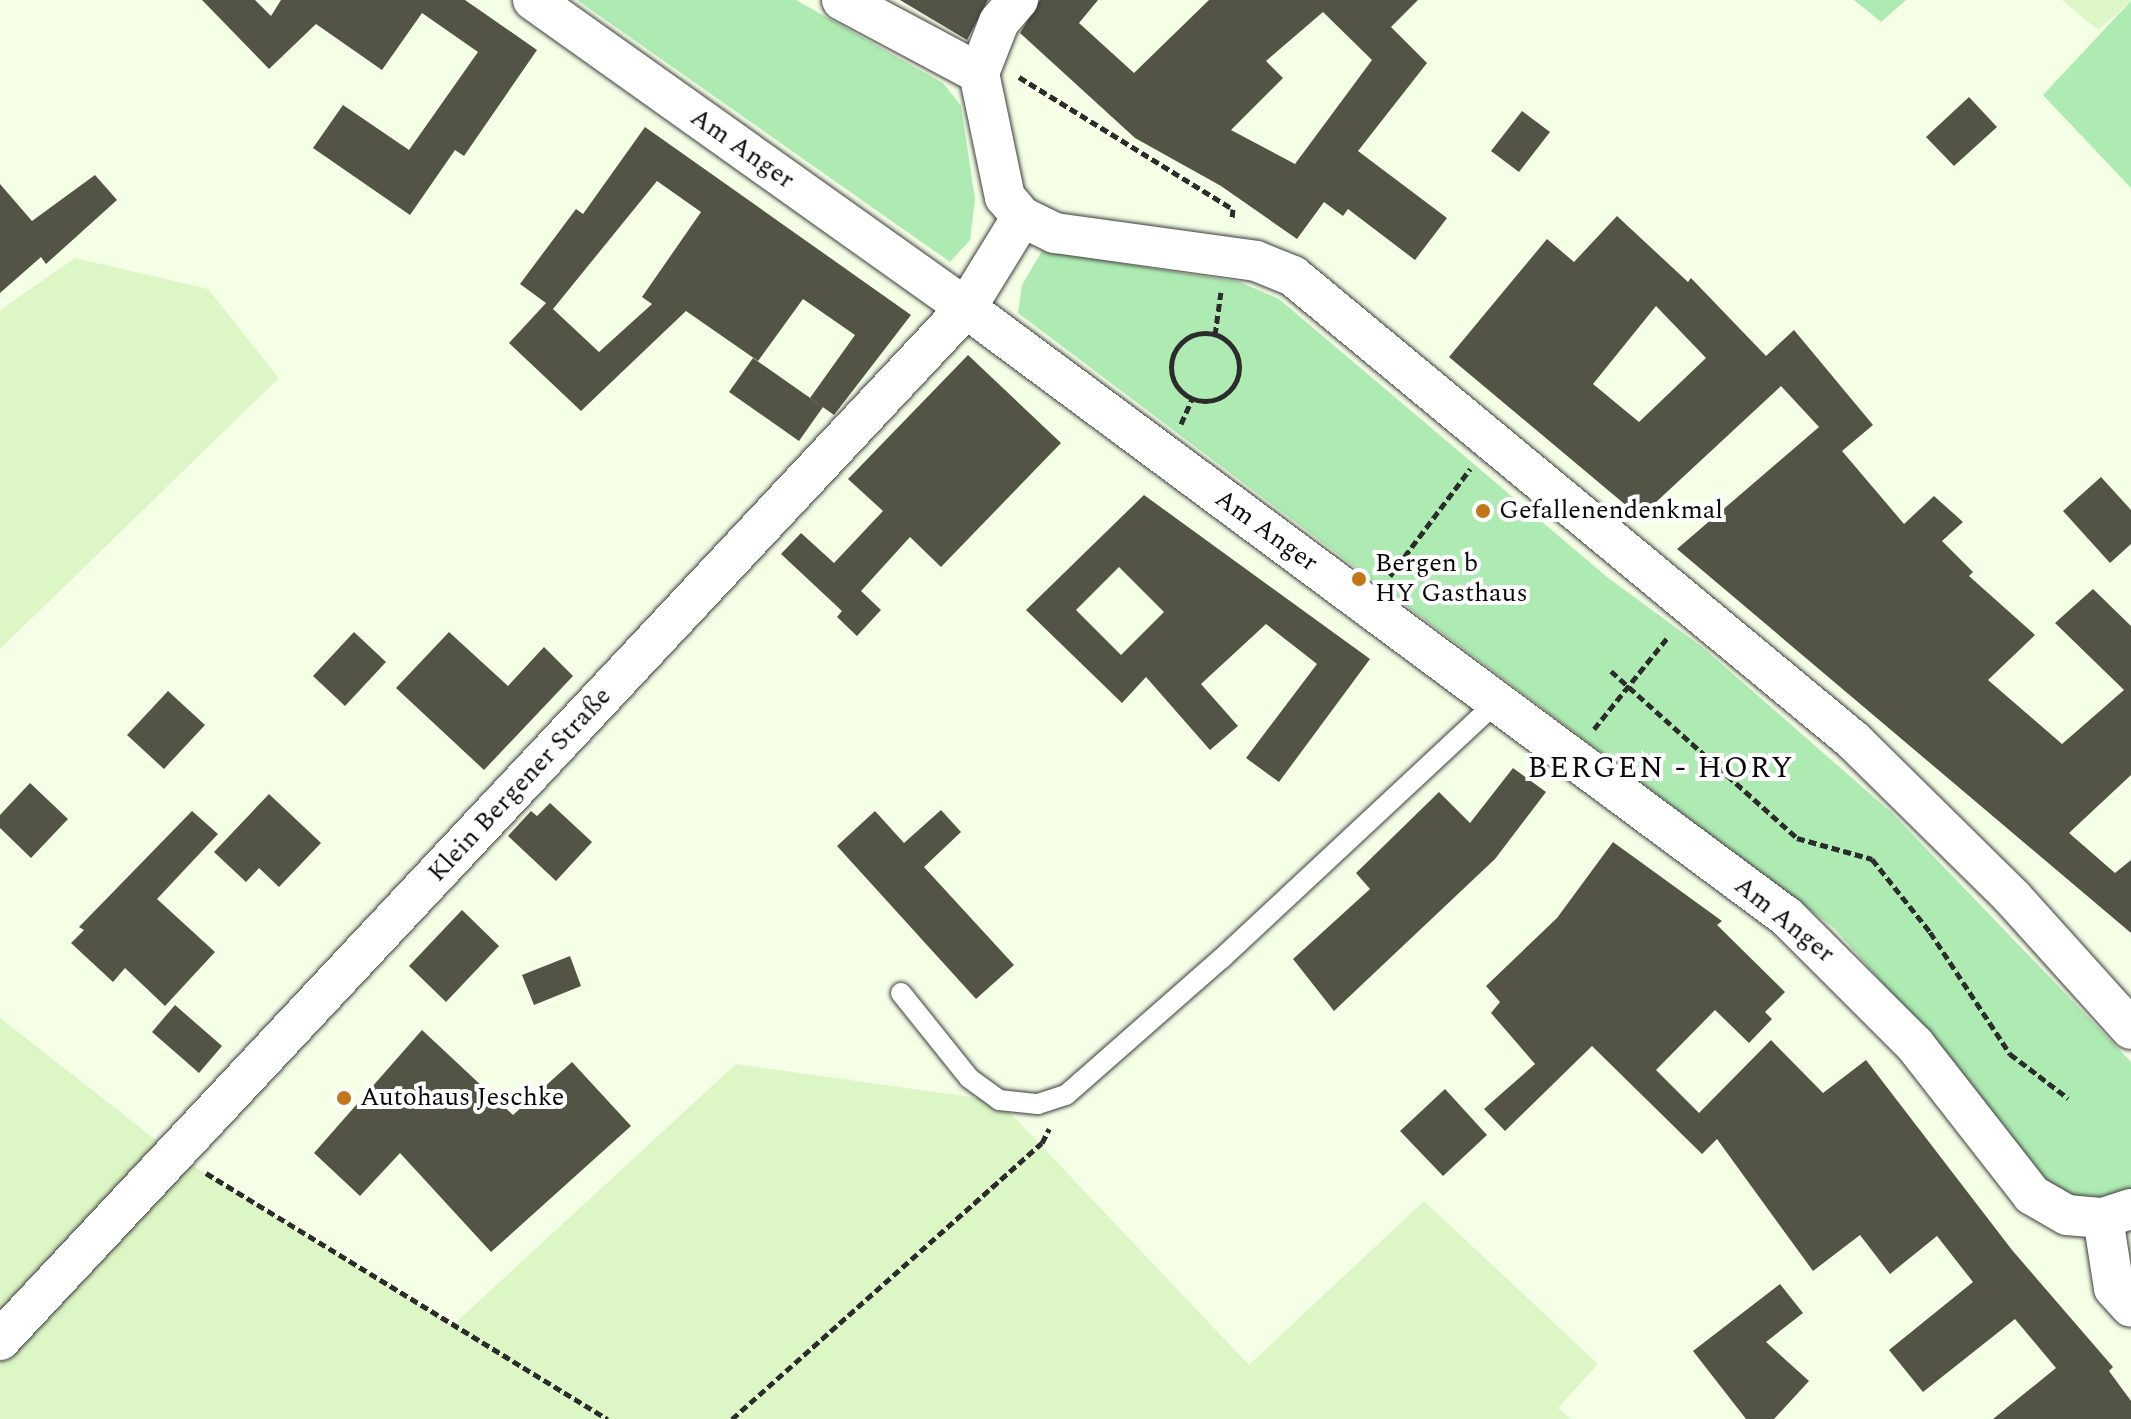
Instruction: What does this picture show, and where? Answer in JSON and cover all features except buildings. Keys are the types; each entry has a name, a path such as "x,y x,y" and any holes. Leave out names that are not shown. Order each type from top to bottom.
{"street":[{"name":"Am Anger","path":"533,0 966,308 1787,917 1864,988 2032,1195 2067,1215 2117,1213 2114,1288 2131,1307"},
{"path":"842,0 979,73"},
{"path":"1018,0 999,22 979,73 1005,197 1022,217 1055,233 1226,257 1293,276 1854,741 2013,898 2131,1029"},
{"name":"Klein Bergener Straße","path":"0,1340 966,308 1022,217"}],"lane":[{"path":"901,993 969,1078 999,1100 1038,1104 1066,1095 1221,959 1497,702"}],"path":[{"path":"979,73 1003,67 1233,209 1215,335"},
{"path":"1194,334 1215,335 1238,356 1239,374 1231,391 1198,402 1171,379 1170,360 1194,334"},
{"path":"1368,606 1491,440"},
{"path":"1571,757 1693,607"},
{"path":"1611,671 1797,838 1872,859 1930,932 2010,1054 2068,1098"},
{"path":"732,1419 1042,1143 1066,1095"},
{"path":"174,1154 608,1419"}],"green space":[{"path":"577,0 796,0 943,83 961,106 975,199 970,240 950,262"},
{"path":"1854,0 1906,0 1881,22"},
{"path":"2062,0 2131,0 2131,1 2098,30"},
{"path":"2131,1 2131,188 2043,95"},
{"path":"1042,251 1240,282 1279,299 1607,577 1701,646 1892,813 2131,1062 2131,1200 2065,1196 2035,1169 1951,1060 1834,928 1018,313 1022,285"},
{"path":"75,258 208,289 279,378 0,649 0,310"},
{"path":"0,1018 174,1154 453,1325 736,1064 999,1101 1249,1365 1424,1201 1598,1364 1558,1408 1571,1419 0,1419"}],"place":[{"name":"Gefallenendenkmal","path":"1483,511"},
{"name":"Bergen b HY Gasthaus","path":"1359,579"},
{"name":"Autohaus Jeschke","path":"344,1098"}],"district":[{"name":"BERGEN - HORY","path":"1661,768"}]}
